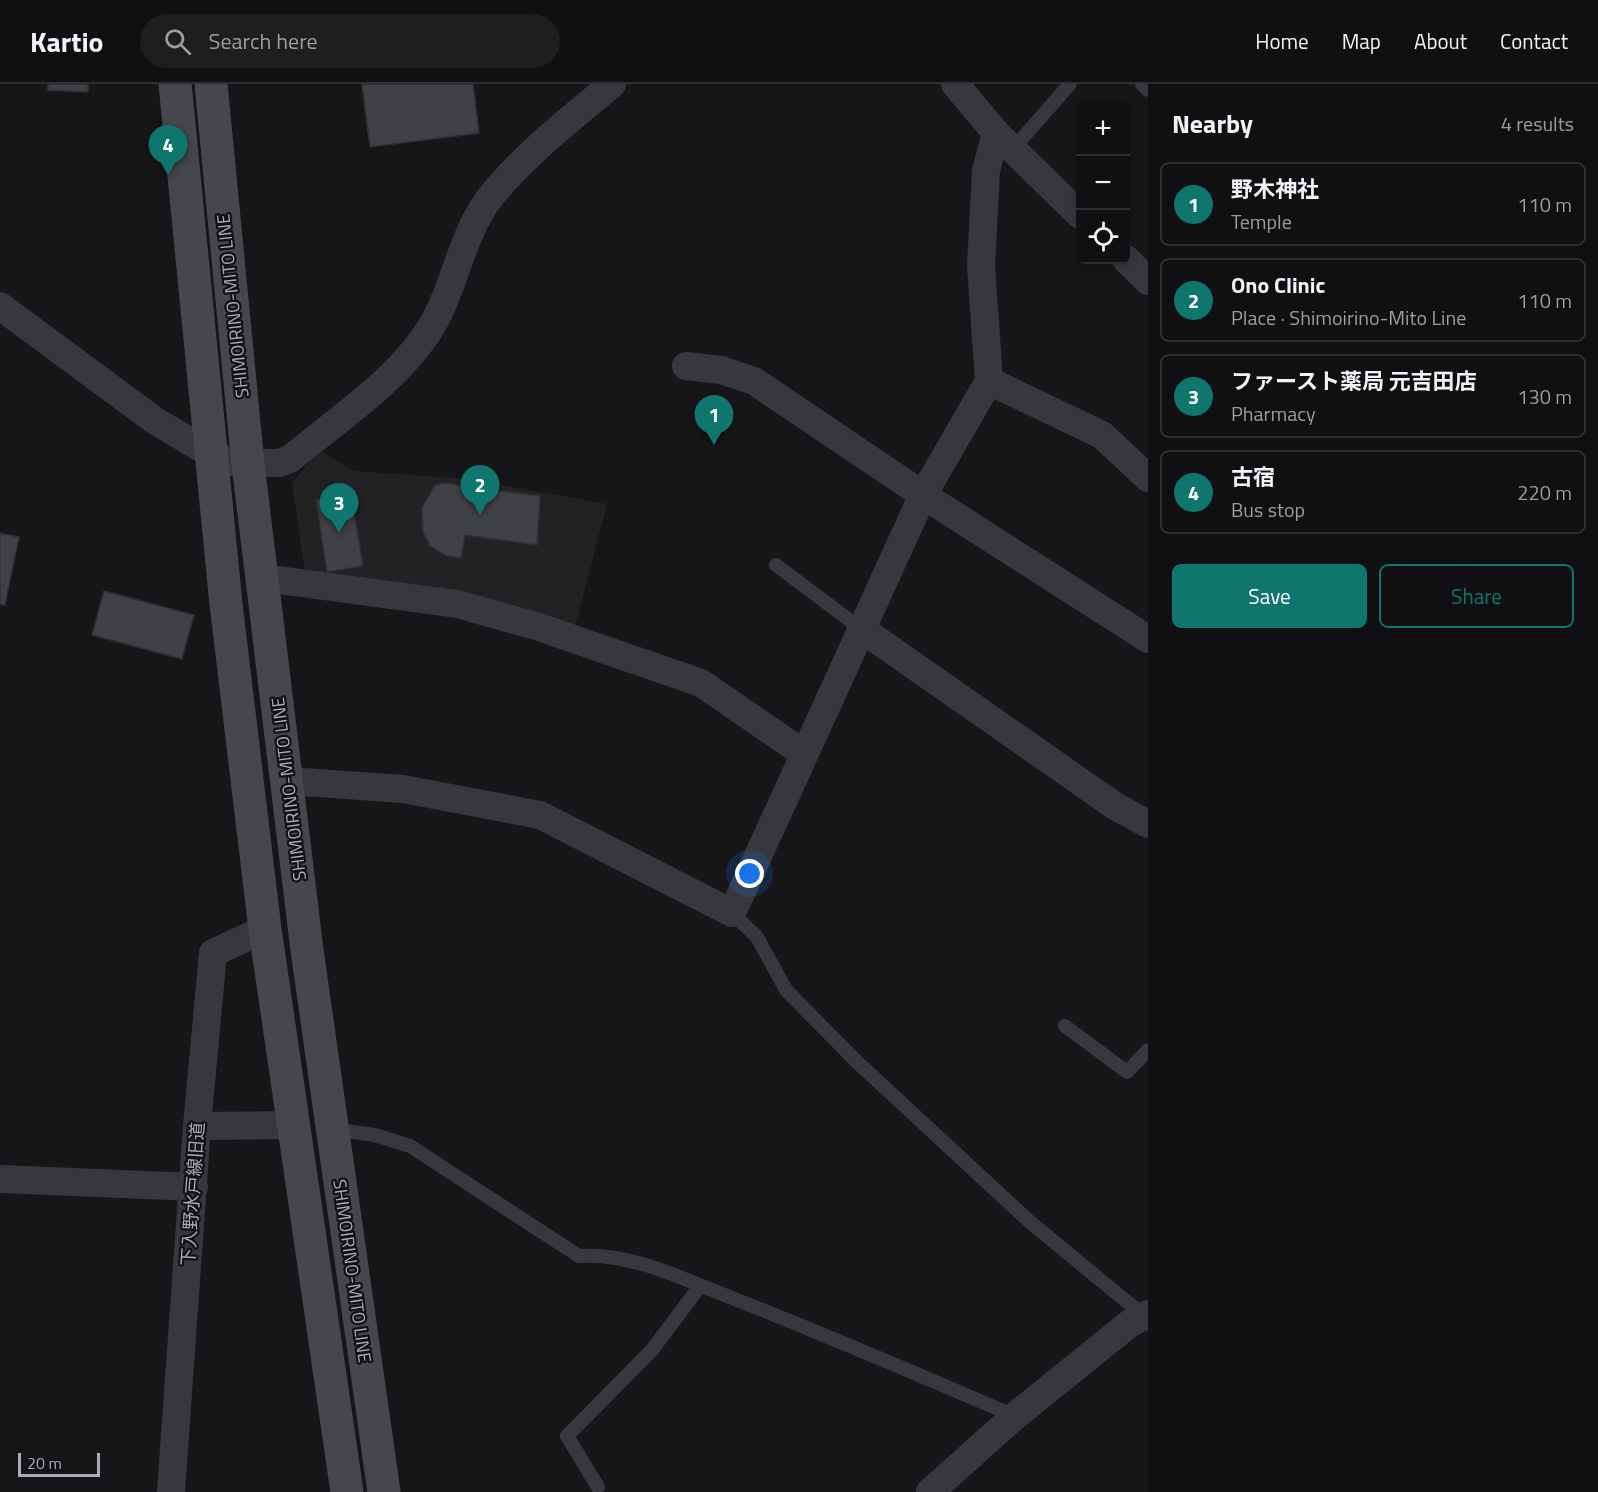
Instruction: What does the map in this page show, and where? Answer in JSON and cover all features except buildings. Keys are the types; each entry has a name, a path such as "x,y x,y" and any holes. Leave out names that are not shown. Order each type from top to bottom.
{"main road":[{"name":"SHIMOIRINO-MITO LINE","path":"175,84 226,604 265,929 296,1125 346,1492"},
{"name":"SHIMOIRINO-MITO LINE","path":"211,84 248,464 289,782 307,950 384,1492"}],"street":[{"path":"0,307 154,420 211,454 248,464 279,463 290,459 392,376 433,323 471,228 491,196 520,163 612,84"},
{"path":"955,84 1005,141 1076,211"},
{"path":"289,782 403,789 540,815 732,913 860,628 923,495 989,381 981,266 986,171 1005,141"},
{"path":"1130,264 1148,281"},
{"path":"686,366 721,370 754,381 923,495 1148,639"},
{"path":"989,381 1102,435 1148,478"},
{"path":"264,578 457,604 536,626 701,683 803,753"},
{"path":"860,628 1115,806 1148,824"},
{"name":"下入野水戸線旧道","path":"171,1492 197,1126 213,953 265,929"},
{"path":"197,1126 296,1125"},
{"path":"0,1179 194,1187"},
{"path":"930,1492 1015,1416 1146,1314"}],"lane":[{"path":"1005,141 1070,84"},
{"path":"1142,84 1148,90"},
{"path":"776,565 860,628"},
{"path":"732,913 756,938 786,990 856,1061 1030,1222 1146,1314"},
{"path":"1065,1026 1127,1072 1148,1050"},
{"path":"332,1129 375,1135 410,1146 579,1256 599,1254 643,1264 813,1330 1015,1416"},
{"path":"598,1487 567,1436 651,1350 700,1286"}],"shaded area":[{"path":"322,452 354,471 468,479 607,504 575,627 305,572 292,483 311,460"}],"place":[{"name":"古宿","path":"168,175"},
{"name":"野木神社","path":"714,445"},
{"name":"Ono Clinic","path":"480,515"},
{"name":"ファースト薬局 元吉田店","path":"339,533"}]}
